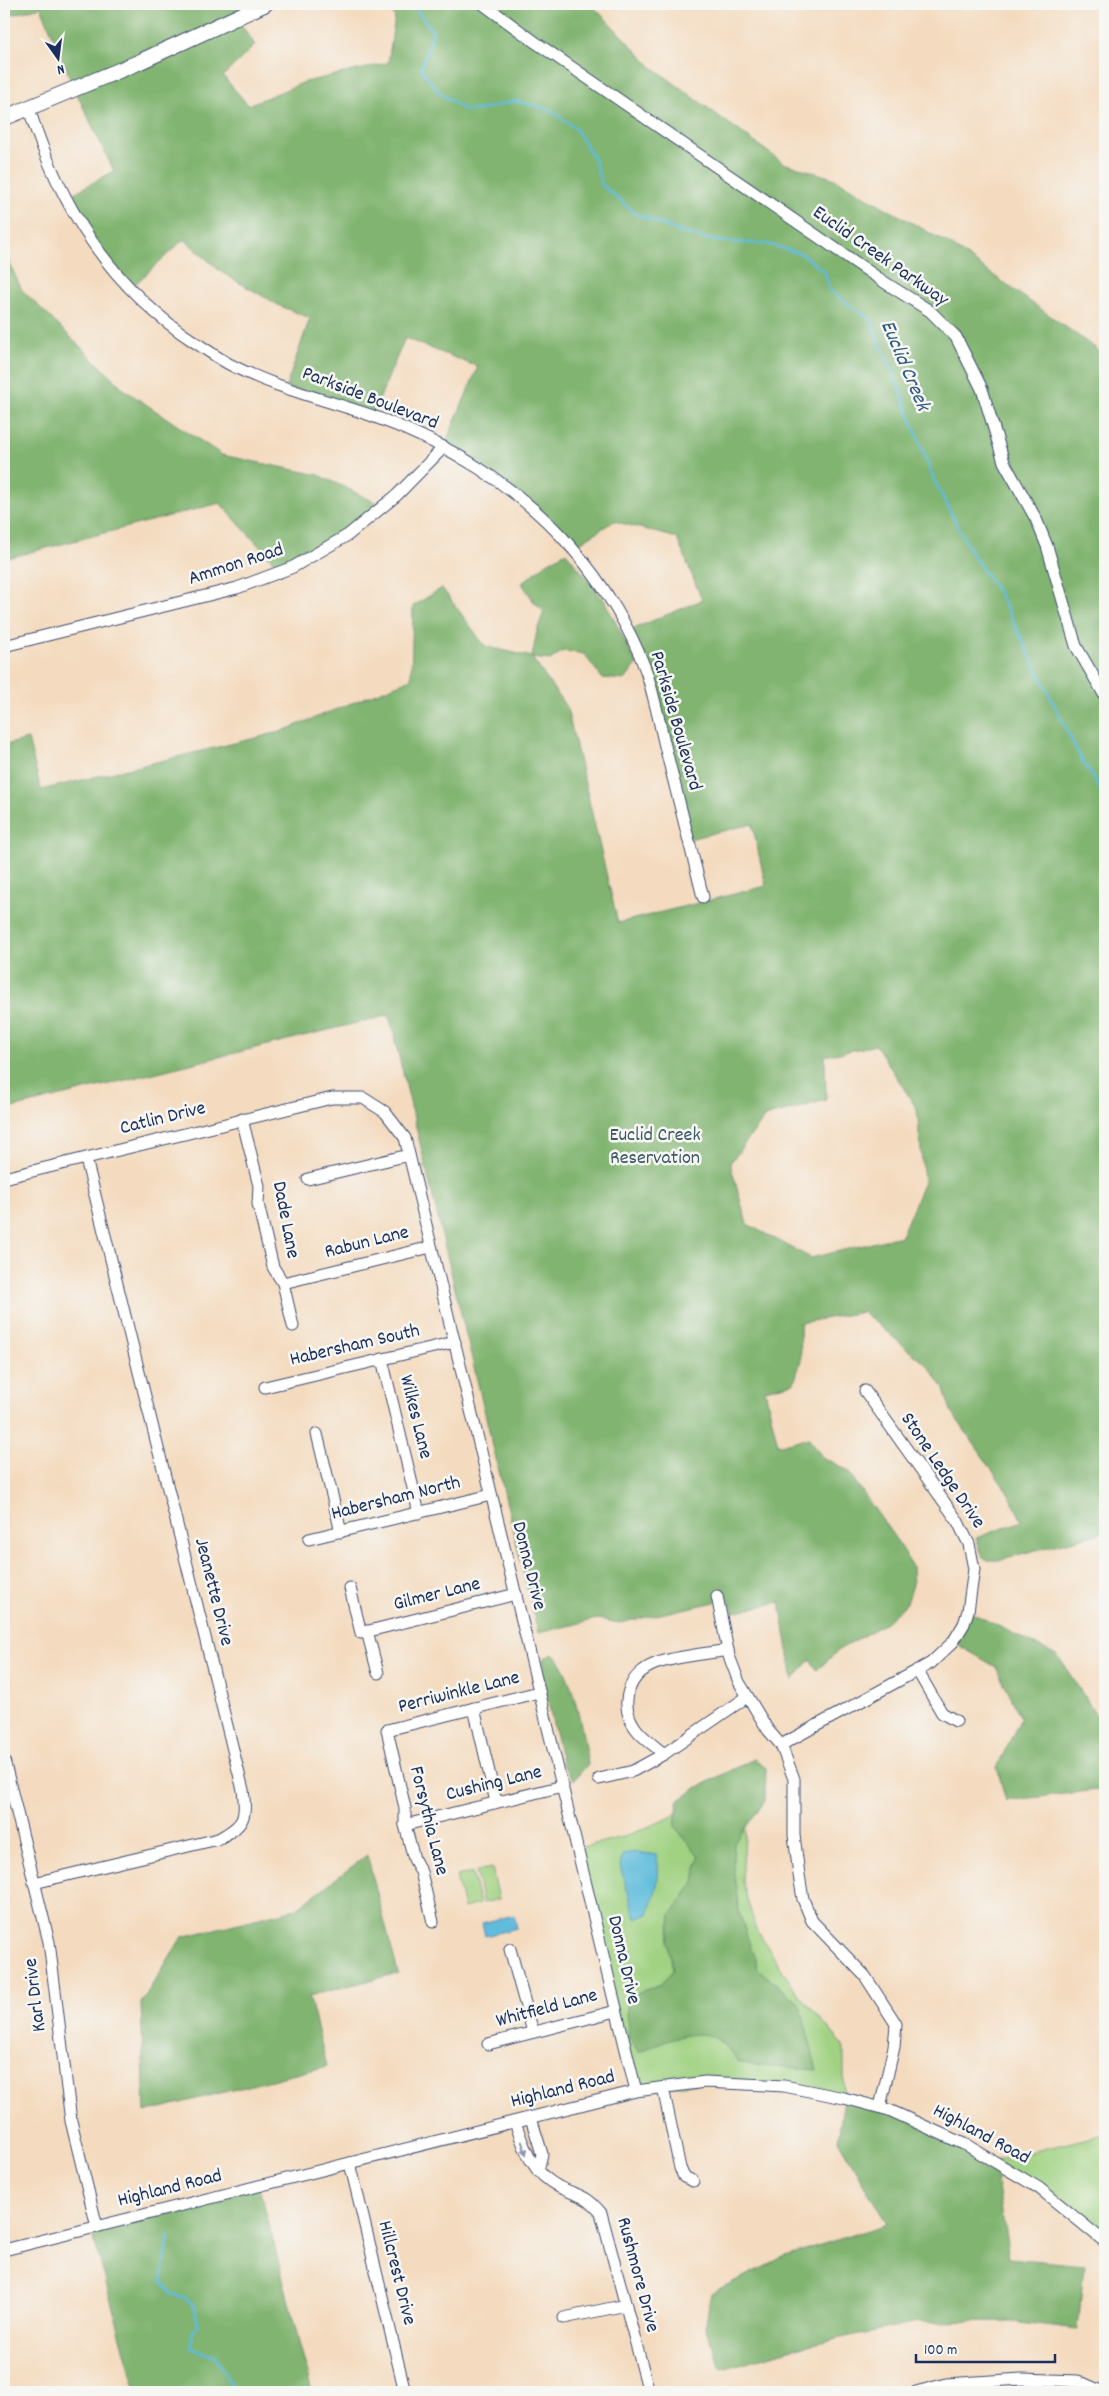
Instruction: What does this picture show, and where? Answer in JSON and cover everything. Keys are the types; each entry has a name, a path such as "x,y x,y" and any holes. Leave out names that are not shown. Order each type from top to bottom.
{"main road":[{"path":"4,118 137,63 265,4"}],"street":[{"name":"Euclid Creek Parkway","path":"483,4 535,42 884,282 930,311 956,337 982,388 1004,462 1036,519 1047,546 1076,646 1105,696"},
{"name":"Parkside Boulevard","path":"29,109 54,175 76,218 102,258 142,302 183,334 229,364 302,394 372,416 444,447 496,478 539,515 572,548 597,581 624,624 646,671 703,897"},
{"name":"Ammon Road","path":"4,646 237,588 293,567 348,535 397,495 444,447"},
{"name":"Catlin Drive","path":"4,1178 332,1098"},
{"name":"Donna Drive","path":"332,1098 363,1098 385,1112 405,1138 636,2091"},
{"name":"Dade Lane","path":"242,1119 259,1186 258,1204 273,1267 283,1283 292,1326"},
{"path":"308,1179 409,1155"},
{"name":"Jeanette Drive","path":"34,1883 218,1839 238,1828 246,1812 243,1790 86,1159"},
{"name":"Rabun Lane","path":"283,1283 431,1247"},
{"name":"Habersham South","path":"265,1387 455,1342"},
{"name":"Wilkes Lane","path":"382,1359 419,1513"},
{"name":"Stone Ledge Drive","path":"781,1745 931,1663 953,1642 964,1624 970,1599 974,1569 969,1544 957,1520 865,1391"},
{"path":"317,1434 341,1532"},
{"name":"Habersham North","path":"309,1539 492,1495"},
{"path":"350,1588 362,1633 367,1631 378,1673"},
{"name":"Gilmer Lane","path":"367,1631 516,1594"},
{"path":"717,1596 728,1650 747,1697 781,1745 794,1779 794,1835 799,1875 803,1899 812,1921 865,1976 896,2024 894,2047 880,2107"},
{"path":"664,1754 638,1731 628,1715 627,1694 637,1675 655,1664 728,1650"},
{"path":"917,1670 942,1713 956,1721"},
{"name":"Perriwinkle Lane","path":"387,1730 540,1692"},
{"path":"599,1779 633,1771 664,1754 747,1697"},
{"path":"474,1708 496,1802"},
{"name":"Forsythia Lane","path":"387,1730 405,1808 405,1825 414,1859 421,1872 433,1922"},
{"name":"Karl Drive","path":"4,1760 52,1960 71,2121 97,2227"},
{"name":"Cushing Lane","path":"405,1825 563,1786"},
{"path":"510,1949 533,2032"},
{"name":"Whitfield Lane","path":"488,2044 616,2011"},
{"name":"Highland Road","path":"4,2250 636,2091 706,2082 784,2086 880,2107 968,2146 1039,2188 1105,2242"},
{"path":"663,2088 680,2168 684,2177 693,2181"},
{"path":"531,2118 542,2154 538,2171"},
{"name":"Rushmore Drive","path":"515,2122 528,2159 538,2171 559,2186 589,2199 601,2213 649,2392"},
{"name":"Hillcrest Drive","path":"350,2163 405,2392"},
{"path":"564,2318 626,2305"},
{"path":"916,2392 946,2384 1022,2379 1078,2381 1103,2392"}],"green space":[{"name":"Euclid Creek Reservation","path":"4,4 265,4 237,18 255,45 223,76 248,105 305,82 388,63 395,17 385,4 591,4 652,67 783,163 833,178 951,245 1105,355 1105,1532 998,1560 988,1560 983,1557 976,1538 1022,1521 1009,1494 951,1411 943,1387 929,1367 863,1312 800,1323 801,1360 794,1383 765,1390 778,1445 809,1438 822,1457 847,1470 902,1548 912,1567 913,1585 907,1603 884,1624 840,1649 817,1670 810,1659 793,1680 780,1602 733,1612 729,1599 619,1623 597,1619 538,1633 389,1015 4,1110 4,745 28,739 41,790 280,732 411,679 413,606 442,588 485,646 532,657 537,631 544,611 534,602 522,583 547,563 566,552 604,600 637,664 625,680 602,678 584,654 563,651 550,660 532,658 567,708 618,923 766,886 752,824 689,839 646,671 628,631 702,600 677,538 614,521 572,548 539,515 444,447 478,367 405,338 372,416 286,387 310,318 280,306 221,272 184,239 130,289 65,198 114,171 75,90 41,7 4,17","holes":["876,1045 917,1109 924,1182 901,1236 811,1258 747,1224 730,1163 765,1117 826,1100 825,1056"]},
{"path":"4,252 22,290 126,391 222,455 319,475 383,506 282,571 220,503 4,559"},
{"path":"968,1611 1058,1656 1097,1716 1105,1717 1105,1789 1006,1801 997,1767 1021,1718 996,1667 953,1642"},
{"path":"553,1654 567,1675 572,1690 588,1764 574,1780 563,1766 541,1672 544,1658"},
{"path":"754,1759 766,1768 765,1801 734,1843 733,1866 739,1912 758,1969 800,2004 817,2070 740,2063 718,2040 700,2034 668,2040 639,2052 629,2039 626,1997 661,1984 673,1970 668,1943 671,1915 694,1882 699,1856 675,1827 678,1801 698,1787"},
{"path":"737,1774 746,1823 742,1880 755,1927 793,1987 844,2046 844,2098 706,2082 636,2091 578,1848 627,1836 671,1817"},
{"path":"367,1855 398,1973 309,1996 327,2066 145,2112 141,2003 182,1937 296,1909"},
{"path":"492,1868 499,1899 483,1903 476,1871"},
{"path":"472,1873 480,1904 464,1908 456,1876"},
{"path":"844,2098 889,2110 994,2161 1009,2258 1084,2265 1078,2329 1012,2321 917,2322 803,2346 722,2369 705,2327 711,2293 785,2256 887,2224 838,2140"},
{"path":"1105,2134 1105,2242 994,2161"},
{"path":"259,2186 312,2392 136,2392 91,2228"}],"water":[{"path":"637,1852 656,1855 658,1877 648,1914 636,1919 620,1866 623,1854"},
{"path":"514,1915 517,1928 485,1936 482,1923"}],"waterway":[{"name":"Euclid Creek","path":"412,4 433,32 421,69 438,91 464,110 480,110 514,101 549,109 576,129 594,159 602,185 636,214 678,231 715,241 768,244 802,254 825,272 830,291 872,321 880,346 892,369 934,480 971,552 1001,597 1080,757 1105,797"},
{"path":"169,2235 162,2281 171,2294 186,2298 195,2307 197,2325 192,2333 191,2348 216,2357 235,2392"}]}
